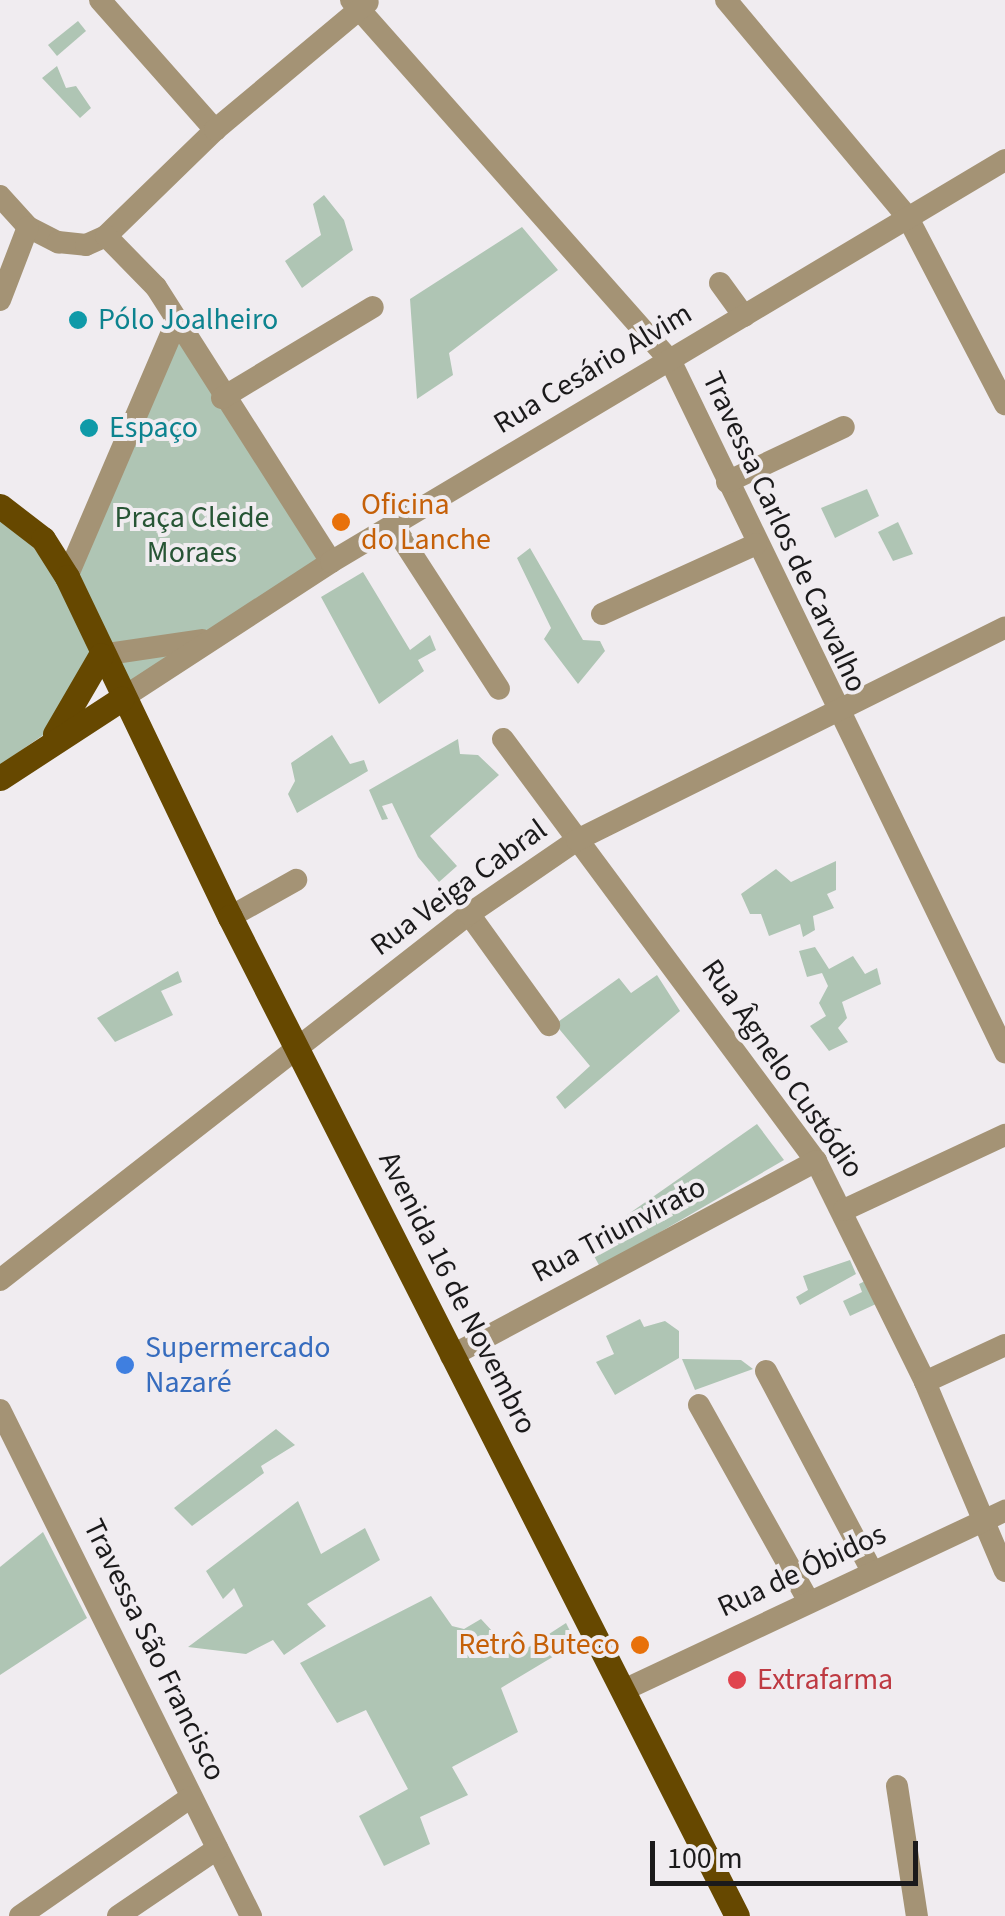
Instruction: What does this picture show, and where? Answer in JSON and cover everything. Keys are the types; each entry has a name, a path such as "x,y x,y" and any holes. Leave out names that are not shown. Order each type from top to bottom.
{"main road":[{"name":"Avenida 16 de Novembro","path":"0,506 43,539 67,576 121,698 230,917 452,1356 626,1688 738,1916"},
{"path":"30,759 75,710 102,655"},
{"path":"0,778 121,698"}],"street":[{"path":"100,0 215,130"},
{"path":"726,0 908,218 1005,404"},
{"path":"0,196 28,227 58,242 96,240 360,3"},
{"name":"Travessa Carlos de Carvalho","path":"360,3 671,362 836,712 1005,1052"},
{"name":"Rua Cesário Alvim","path":"121,698 392,525 1005,160"},
{"path":"0,300 28,227"},
{"path":"96,240 156,286 222,398 332,562"},
{"path":"720,283 744,316"},
{"path":"222,398 374,307"},
{"path":"67,576 176,322"},
{"path":"728,482 844,427"},
{"path":"392,525 499,689"},
{"path":"602,614 756,544"},
{"name":"Rua Veiga Cabral","path":"0,1280 469,914 577,840 1005,628"},
{"name":"Rua Cesário Alvim","path":"102,655 216,637"},
{"name":"Rua Âgnelo Custódio","path":"504,738 816,1161 844,1210 925,1382 996,1514 1005,1571"},
{"path":"230,917 296,880"},
{"path":"469,914 549,1025"},
{"path":"844,1210 1005,1135"},
{"name":"Rua Triunvirato","path":"452,1356 816,1161"},
{"path":"925,1382 1005,1345"},
{"path":"766,1371 872,1569"},
{"path":"700,1404 808,1600"},
{"name":"Travessa São Francisco","path":"0,1410 89,1580 251,1916"},
{"name":"Rua de Óbidos","path":"626,1688 996,1514"},
{"path":"897,1786 917,1916"},
{"path":"20,1916 191,1798"},
{"path":"118,1916 217,1849"}],"green space":[{"path":"78,21 86,31 57,56 48,45"},
{"path":"57,66 66,88 76,86 91,108 80,118 42,78"},
{"path":"324,195 344,220 353,250 302,288 285,261 321,235 313,204"},
{"path":"522,227 558,270 449,353 453,375 417,399 410,299"},
{"name":"Praça Cleide Moraes","path":"176,323 331,562 125,698 67,577"},
{"path":"867,489 879,516 835,538 821,508"},
{"path":"0,515 17,526 60,582 93,653 52,729 0,765"},
{"path":"898,522 913,554 893,561 878,532"},
{"path":"530,548 583,640 600,641 605,651 578,684 544,639 551,628 517,558"},
{"path":"363,572 410,650 430,635 436,650 418,660 424,671 379,704 321,597"},
{"path":"332,735 350,764 364,760 368,771 297,813 288,794 295,781 291,763"},
{"path":"458,739 460,754 478,755 499,775 430,836 457,866 439,882 418,857 392,803 382,806 388,819 382,820 369,790"},
{"path":"836,861 836,890 827,894 834,908 813,916 815,930 803,937 800,924 769,936 761,914 750,914 741,894 776,869 791,882"},
{"path":"815,947 829,969 853,956 865,974 877,968 881,984 842,1002 847,1018 838,1028 848,1042 829,1051 810,1026 826,1016 819,1003 828,986 822,973 807,977 799,951"},
{"path":"178,971 182,982 161,991 173,1015 115,1042 97,1018"},
{"path":"657,975 680,1011 565,1109 556,1097 590,1066 555,1024 619,978 631,993"},
{"path":"757,1124 784,1160 600,1267 587,1243"},
{"path":"850,1260 856,1274 800,1305 796,1297 808,1290 803,1276"},
{"path":"865,1281 876,1304 850,1316 843,1301 862,1292 859,1284"},
{"path":"640,1319 644,1327 665,1321 679,1331 679,1358 615,1395 596,1362 614,1354 606,1336"},
{"path":"682,1359 741,1360 753,1369 695,1390"},
{"path":"276,1429 295,1445 261,1466 264,1473 192,1526 174,1508"},
{"path":"298,1501 321,1554 365,1528 380,1560 307,1604 326,1626 284,1655 273,1640 246,1654 188,1647 243,1606 234,1588 223,1599 206,1571"},
{"path":"43,1532 87,1618 0,1675 0,1567"},
{"path":"431,1596 452,1626 464,1629 481,1619 515,1656 566,1623 576,1643 501,1688 518,1732 452,1767 468,1795 420,1817 430,1844 384,1866 359,1816 408,1789 366,1710 337,1723 300,1663"}],"place":[{"name":"Pólo Joalheiro","path":"78,320"},
{"name":"Espaço","path":"89,428"},
{"name":"Oficina do Lanche","path":"341,522"},
{"name":"Supermercado Nazaré","path":"125,1365"},
{"name":"Retrô Buteco","path":"640,1645"},
{"name":"Extrafarma","path":"737,1680"}]}
